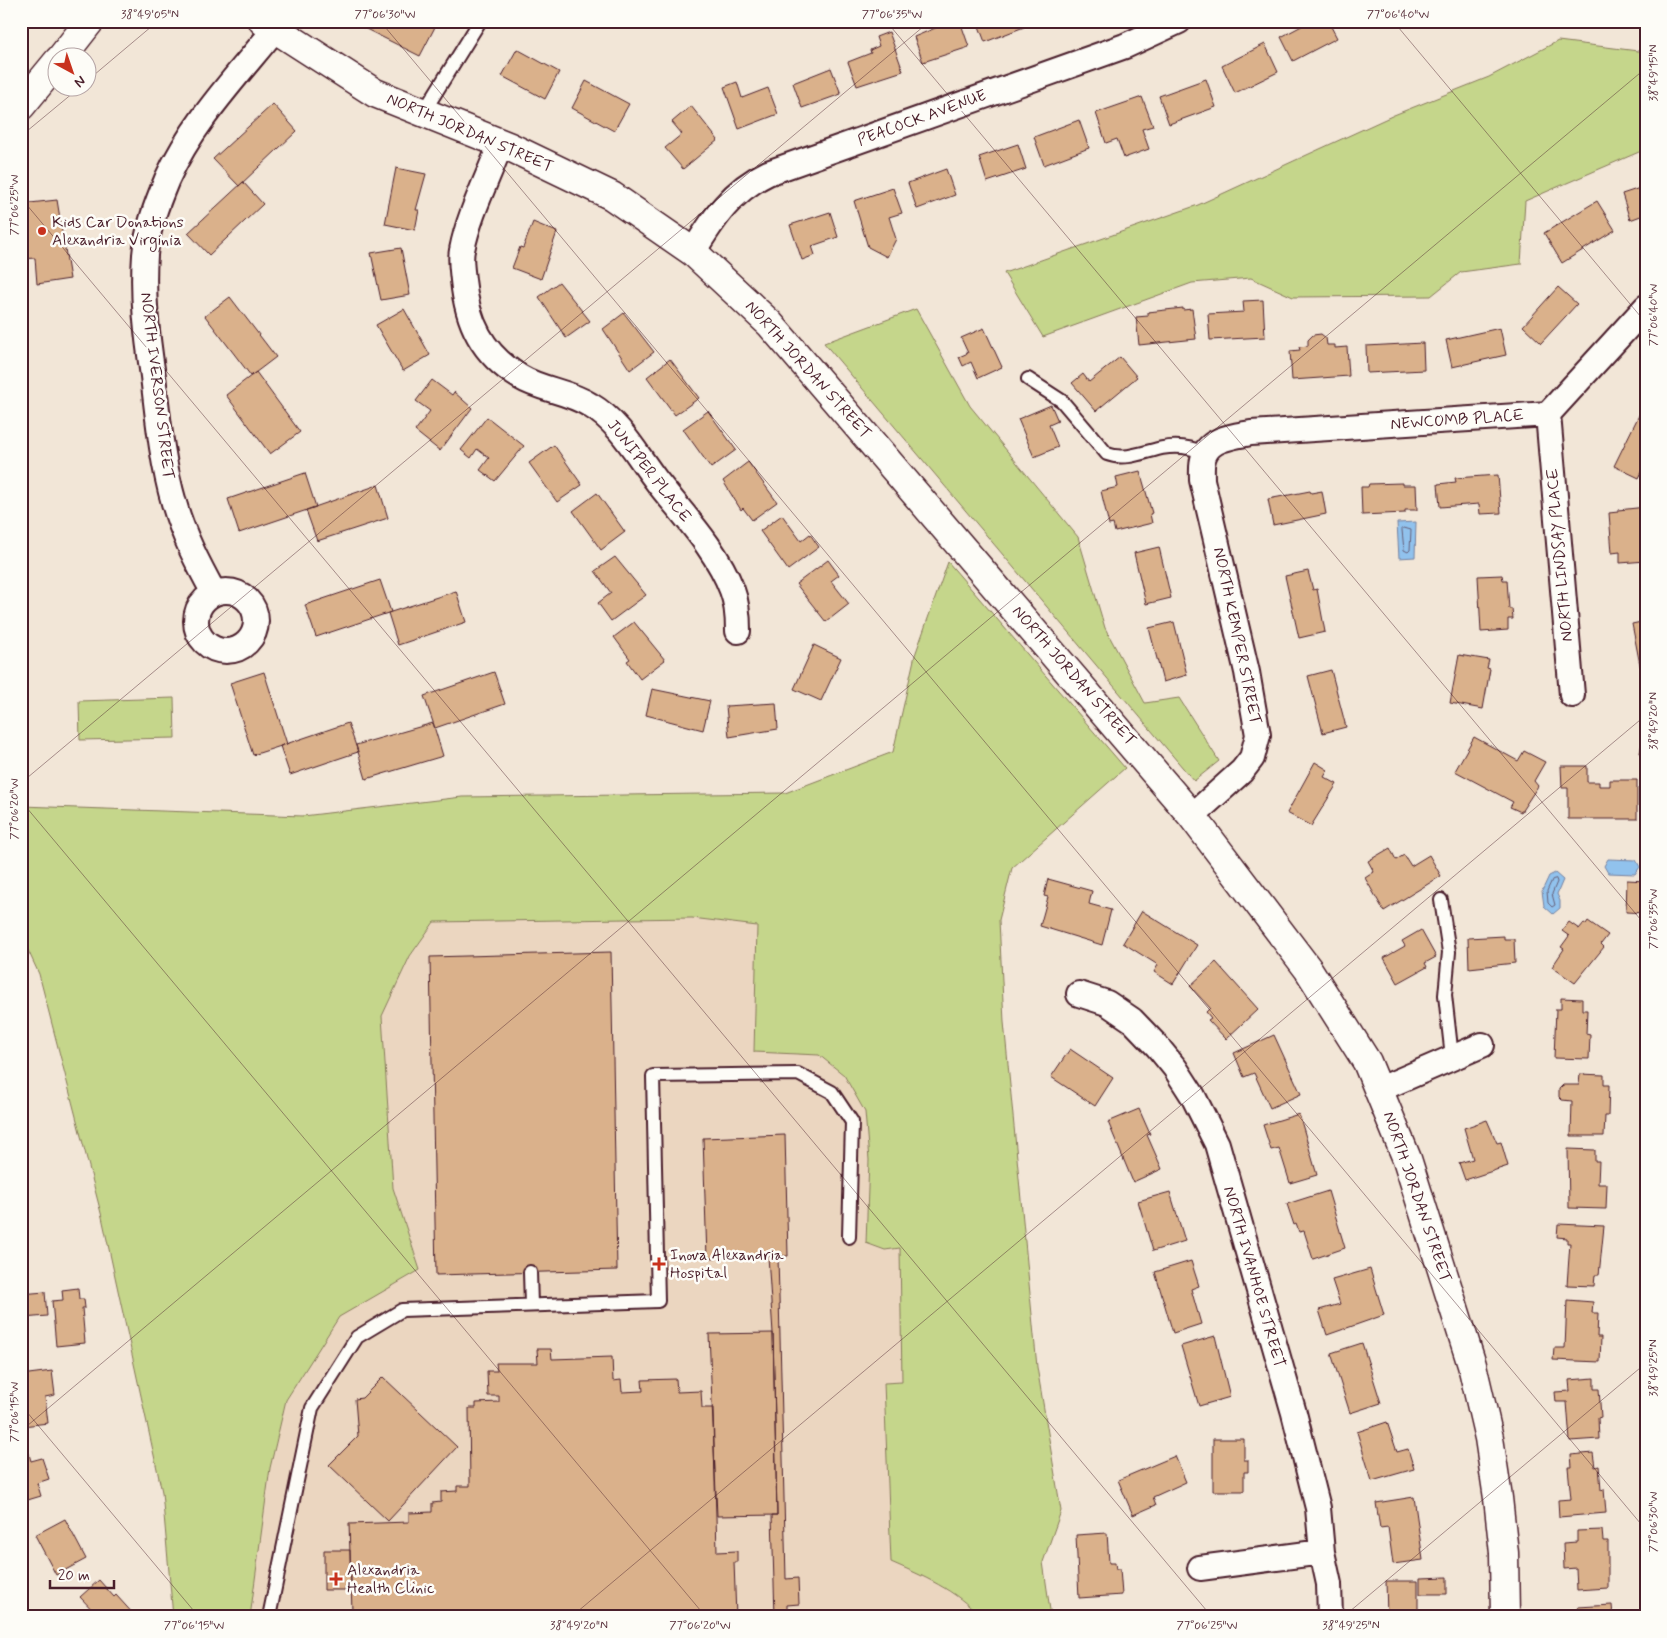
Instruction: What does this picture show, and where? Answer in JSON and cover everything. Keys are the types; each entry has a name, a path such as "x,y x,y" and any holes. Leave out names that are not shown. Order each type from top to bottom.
{"street":[{"path":"69,48 90,21"},
{"name":"PEACOCK AVENUE","path":"693,252 719,211 742,188 768,173 1125,46 1179,21"},
{"name":"NORTH JORDAN STREET","path":"269,25 374,93 501,143 612,196 693,252 770,324 1192,816 1325,993 1367,1062 1407,1159 1472,1364 1489,1438 1504,1553 1504,1617"},
{"name":"NORTH IVERSON STREET","path":"214,593 185,535 168,476 156,404 144,295 145,254 149,228 167,179 180,154 269,25"},
{"path":"21,106 48,73"},
{"name":"JUNIPER PLACE","path":"501,143 461,251 464,294 477,336 489,351 518,376 532,383 562,391 582,400 604,414 622,434 718,562 732,590 737,613 738,631"},
{"path":"1548,414 1646,307"},
{"name":"NEWCOMB PLACE","path":"1214,447 1234,436 1267,432 1548,414"},
{"name":"NORTH LINDSAY PLACE","path":"1548,414 1572,695"},
{"name":"NORTH KEMPER STREET","path":"1192,816 1242,771 1252,758 1258,735 1247,672 1202,480 1203,459 1214,447"},
{"name":"NORTH IVANHOE STREET","path":"1079,994 1106,1003 1132,1020 1175,1068 1207,1121 1217,1144 1304,1448 1318,1508 1322,1552 1330,1584 1330,1617"},
{"path":"1378,1090 1482,1045"},
{"path":"1200,1568 1322,1552"}],"lane":[{"path":"424,113 480,21"},
{"path":"1028,379 1062,401 1107,454 1117,458 1164,448 1214,447"},
{"path":"1441,900 1448,952 1445,995 1452,1057"},
{"path":"269,1617 312,1408 357,1337 402,1310 658,1301 653,1076 798,1074 832,1092 852,1122 849,1237"},
{"path":"530,1272 531,1305"}],"shaded area":[{"name":"Inova Alexandria Hospital","path":"692,918 757,926 754,1051 819,1055 844,1075 865,1112 869,1160 866,1243 885,1250 900,1248 902,1382 884,1383 891,1562 929,1578 970,1606 980,1617 250,1617 270,1468 286,1400 339,1316 420,1270 393,1188 382,1016 410,956 434,922"}],"green space":[{"path":"1558,41 1646,52 1646,149 1525,201 1521,264 1461,272 1431,296 1293,297 1251,278 1192,283 1043,337 1004,273 1198,205 1394,115 1489,77"},
{"path":"916,309 970,406 1078,537 1105,628 1145,703 1179,698 1219,761 1194,781 824,343"},
{"path":"948,562 1125,768 1012,868 999,920 1004,1022 1037,1367 1061,1511 1043,1562 1051,1617 980,1617 971,1607 950,1591 927,1578 891,1562 884,1383 902,1382 900,1248 885,1250 866,1243 869,1160 865,1112 844,1075 819,1055 754,1052 757,926 692,918 434,922 410,956 382,1016 393,1188 420,1270 339,1317 286,1400 270,1468 250,1617 173,1617 162,1492 102,1217 39,974 21,935 21,806 303,816 462,797 785,793 893,752 915,655"},
{"path":"174,698 175,738 80,740 79,701"}],"water":[{"path":"1416,522 1415,557 1399,558 1397,523"},
{"path":"1608,859 1636,860 1640,867 1635,874 1608,873 1604,866"},
{"path":"1555,873 1563,880 1557,894 1560,908 1553,914 1544,906 1542,891 1549,876"}],"building":[{"path":"355,21 423,21 435,27 420,56 354,23"},
{"path":"952,21 960,21 969,47 923,62 914,37"},
{"path":"977,21 1022,21 1024,27 985,42"},
{"path":"1311,21 1328,21 1337,38 1293,61 1281,37"},
{"path":"889,32 903,71 857,86 848,62 871,53 870,50 879,46 876,37"},
{"path":"1265,44 1278,72 1235,93 1222,66"},
{"path":"517,49 559,72 545,99 502,76"},
{"path":"831,68 841,94 802,108 793,83"},
{"path":"1206,79 1216,107 1169,124 1159,96"},
{"path":"586,81 629,104 614,131 572,108"},
{"path":"737,82 742,98 768,88 778,114 739,129 724,87"},
{"path":"1142,97 1153,126 1142,129 1149,149 1124,158 1117,139 1106,143 1096,113"},
{"path":"273,104 297,131 239,186 213,159"},
{"path":"691,106 718,140 683,169 665,148 682,134 672,122"},
{"path":"1079,120 1089,148 1044,165 1034,137"},
{"path":"1018,144 1026,169 987,182 979,157"},
{"path":"396,168 426,174 416,210 419,210 415,230 385,224"},
{"path":"946,169 955,195 917,209 908,183"},
{"path":"243,182 263,204 209,255 188,233"},
{"path":"1646,186 1646,214 1630,220 1622,194"},
{"path":"893,188 902,213 889,217 896,239 887,257 868,247 854,201"},
{"name":"Kids Car Donations Alexandria Virginia","path":"57,200 70,279 37,284 35,258 21,259 21,204"},
{"path":"1597,201 1615,230 1562,263 1544,233"},
{"path":"830,212 838,237 812,246 815,255 802,260 790,225"},
{"path":"533,222 557,232 541,279 512,268 520,247 523,248"},
{"path":"401,248 410,295 381,300 371,253"},
{"path":"559,282 590,321 566,338 539,297"},
{"path":"1558,287 1577,304 1541,343 1523,326"},
{"path":"230,297 276,357 251,376 205,316"},
{"path":"1263,300 1265,337 1210,340 1208,314 1244,312 1243,301"},
{"path":"1183,308 1183,310 1192,309 1196,339 1139,345 1136,317 1148,316 1148,312"},
{"path":"404,309 430,355 403,371 376,325"},
{"path":"624,313 654,352 630,370 603,329"},
{"path":"984,328 1002,367 978,378 971,362 963,366 959,357 968,353 961,338"},
{"path":"1500,328 1506,355 1452,367 1446,340"},
{"path":"1321,334 1326,338 1327,345 1335,345 1335,348 1347,347 1349,376 1292,380 1290,351 1300,350 1299,347 1308,346 1308,340 1313,335"},
{"path":"1423,343 1424,370 1367,373 1366,346"},
{"path":"1120,357 1137,377 1096,411 1072,383 1083,374 1089,382"},
{"path":"670,359 699,398 675,415 647,377"},
{"path":"256,372 300,432 270,454 226,395"},
{"path":"432,380 452,395 454,392 472,408 440,451 415,431 430,411 416,401"},
{"path":"1051,405 1058,421 1049,425 1058,447 1034,457 1018,419"},
{"path":"1643,407 1646,408 1646,464 1639,478 1614,466"},
{"path":"708,411 736,450 711,468 683,429"},
{"path":"487,417 524,446 495,481 480,470 489,458 477,449 471,458 461,450"},
{"path":"554,445 582,485 557,502 529,463"},
{"path":"748,462 777,502 752,520 743,508 741,510 723,481"},
{"path":"1140,471 1152,513 1150,514 1152,523 1115,532 1113,524 1109,525 1101,491 1118,487 1116,477"},
{"path":"305,473 316,507 239,533 228,499"},
{"path":"1498,475 1501,513 1480,514 1479,504 1440,507 1438,484 1456,482 1455,478"},
{"path":"1402,483 1402,485 1416,485 1417,510 1405,510 1405,513 1362,515 1361,487 1368,487 1369,484"},
{"path":"378,485 388,518 317,541 306,510"},
{"path":"1310,491 1311,493 1322,491 1326,514 1273,525 1268,499"},
{"path":"597,493 625,532 601,550 573,511"},
{"path":"1646,507 1646,561 1620,563 1620,552 1612,553 1609,513 1618,512 1618,510"},
{"path":"782,515 801,541 810,534 819,547 788,570 760,531"},
{"path":"1159,547 1171,598 1146,604 1134,553"},
{"path":"615,557 646,595 611,621 598,603 611,593 595,571"},
{"path":"828,560 839,575 831,581 849,604 826,622 796,584"},
{"path":"1308,571 1313,590 1317,589 1325,632 1299,638 1285,576"},
{"path":"1502,575 1503,580 1507,580 1509,609 1512,609 1513,619 1508,619 1508,630 1481,632 1478,576"},
{"path":"380,580 391,612 316,637 305,605"},
{"path":"456,591 466,622 398,645 388,613"},
{"path":"1646,621 1646,674 1642,675 1632,624"},
{"path":"634,622 665,660 640,679 627,661 630,659 614,637"},
{"path":"1174,622 1187,675 1163,682 1149,628"},
{"path":"814,645 841,658 821,701 794,689"},
{"path":"1459,655 1489,660 1487,668 1490,669 1483,709 1450,703"},
{"path":"1331,670 1346,727 1323,733 1308,676"},
{"path":"264,672 287,744 253,755 230,683"},
{"path":"494,672 505,704 435,728 424,696"},
{"path":"652,689 710,701 703,730 646,715"},
{"path":"776,703 778,729 729,737 726,706"},
{"path":"1646,722 1646,754 1640,753"},
{"path":"348,723 358,752 290,775 280,746"},
{"path":"433,723 443,756 366,779 356,745"},
{"path":"1474,737 1518,761 1524,751 1545,762 1534,781 1538,786 1521,812 1510,807 1513,802 1455,771"},
{"path":"1315,762 1328,770 1324,777 1337,784 1311,826 1287,813"},
{"path":"1561,766 1587,766 1587,782 1599,782 1599,786 1610,786 1610,780 1637,780 1637,819 1568,819 1568,788 1562,788"},
{"path":"1390,848 1396,860 1404,855 1411,866 1429,855 1441,876 1384,911 1365,878 1374,872 1368,861"},
{"path":"1048,879 1092,891 1089,904 1111,910 1102,945 1040,926 1048,897 1044,896"},
{"path":"1627,880 1646,881 1646,913 1626,912"},
{"path":"1142,911 1197,945 1173,984 1154,972 1158,965 1123,943"},
{"path":"1588,921 1608,935 1601,944 1604,947 1575,983 1552,967 1564,949 1561,947 1569,936 1562,931 1569,922 1579,929"},
{"path":"1421,930 1436,957 1425,963 1427,967 1398,983 1384,958 1405,946 1402,941"},
{"path":"1504,936 1504,939 1514,939 1515,963 1469,968 1468,938"},
{"path":"611,952 617,1270 436,1275 430,957"},
{"path":"1216,962 1258,1009 1226,1039 1208,1020 1211,1018 1206,1012 1210,1008 1190,986"},
{"path":"1561,998 1582,999 1582,1010 1587,1010 1586,1034 1590,1035 1589,1059 1554,1058 1556,1009 1561,1009"},
{"path":"1274,1035 1301,1094 1270,1108 1254,1073 1244,1077 1234,1053"},
{"path":"1070,1049 1113,1078 1095,1106 1051,1077"},
{"path":"1580,1074 1604,1075 1604,1085 1609,1085 1608,1116 1605,1116 1604,1136 1571,1136 1572,1101 1562,1100 1559,1097 1559,1089 1563,1085 1579,1085"},
{"path":"1139,1109 1150,1134 1147,1135 1162,1169 1133,1182 1108,1122"},
{"path":"1299,1114 1317,1175 1290,1183 1279,1148 1271,1150 1263,1125"},
{"path":"1487,1120 1497,1143 1501,1142 1508,1166 1465,1180 1459,1163 1473,1159 1464,1128"},
{"path":"785,1135 788,1256 707,1258 703,1138"},
{"path":"1568,1149 1595,1150 1595,1161 1599,1161 1598,1184 1607,1184 1606,1209 1569,1208"},
{"path":"1328,1191 1345,1248 1313,1259 1304,1231 1299,1232 1296,1224 1294,1225 1287,1204"},
{"path":"1170,1192 1185,1241 1153,1251 1138,1201"},
{"path":"1558,1224 1604,1226 1599,1275 1595,1275 1594,1286 1567,1285 1570,1243 1567,1243 1567,1238 1557,1237"},
{"path":"768,1256 778,1256 786,1579 798,1578 799,1604 787,1605 787,1617 775,1617 772,1515 777,1515 773,1333"},
{"path":"1191,1261 1199,1286 1191,1289 1201,1324 1173,1333 1155,1272"},
{"path":"1370,1269 1384,1315 1327,1335 1319,1310 1340,1304 1332,1280"},
{"path":"78,1288 79,1299 84,1299 85,1308 82,1308 85,1343 56,1346 52,1301 63,1300 62,1290"},
{"path":"45,1292 47,1316 23,1318 21,1294"},
{"path":"1567,1300 1593,1302 1592,1313 1598,1313 1597,1337 1601,1337 1600,1362 1553,1360 1554,1348 1565,1348"},
{"path":"773,1333 777,1515 717,1516 709,1334"},
{"path":"1215,1336 1230,1397 1199,1406 1181,1346"},
{"path":"1362,1343 1381,1403 1350,1413 1331,1353"},
{"path":"537,1349 551,1349 552,1359 612,1357 613,1381 621,1380 622,1392 643,1391 642,1380 676,1379 677,1392 701,1391 702,1408 713,1408 717,1552 737,1551 737,1562 734,1562 736,1617 358,1617 358,1611 352,1611 349,1524 409,1522 409,1513 432,1512 432,1503 441,1502 441,1492 457,1491 457,1486 470,1486 469,1408 476,1408 476,1403 499,1402 499,1396 488,1396 487,1371 497,1371 496,1363 538,1363"},
{"path":"52,1371 55,1395 45,1397 48,1423 23,1426 21,1375"},
{"path":"383,1377 457,1447 388,1521 329,1465 358,1436 355,1399 362,1398"},
{"path":"1594,1378 1594,1389 1599,1389 1601,1417 1598,1418 1599,1439 1570,1441 1567,1402 1556,1402 1555,1392 1570,1391 1569,1380"},
{"path":"1387,1422 1397,1452 1408,1449 1414,1469 1372,1481 1357,1432"},
{"path":"1213,1439 1244,1439 1244,1460 1248,1460 1248,1472 1244,1472 1244,1491 1213,1491"},
{"path":"1593,1453 1595,1467 1599,1466 1601,1490 1604,1489 1606,1513 1559,1517 1558,1500 1571,1499 1568,1467 1572,1467 1571,1455"},
{"path":"29,1454 31,1461 42,1458 49,1479 37,1483 41,1496 21,1502 21,1457"},
{"path":"1175,1456 1186,1482 1153,1497 1156,1505 1133,1515 1118,1480"},
{"path":"1414,1497 1423,1560 1393,1564 1388,1527 1380,1528 1376,1503"},
{"path":"65,1519 86,1559 56,1575 35,1535"},
{"path":"1602,1530 1603,1541 1608,1541 1608,1588 1577,1590 1576,1568 1564,1569 1563,1543 1577,1542 1577,1531"},
{"path":"1107,1533 1109,1563 1115,1563 1116,1569 1120,1569 1122,1595 1079,1598 1076,1535"},
{"path":"324,1550 350,1550 351,1590 324,1590"},
{"path":"1447,1577 1447,1594 1420,1594 1420,1578"},
{"path":"99,1580 136,1617 99,1617 80,1597"},
{"path":"1386,1581 1418,1581 1418,1617 1387,1617"},
{"path":"1612,1605 1613,1617 1578,1617 1578,1607"},
{"path":"837,1614 837,1617 787,1617 787,1616"}],"place":[{"name":"Kids Car Donations Alexandria Virginia","path":"42,231"},
{"name":"Inova Alexandria Hospital","path":"659,1264"},
{"name":"Alexandria Health Clinic","path":"336,1579"}]}
